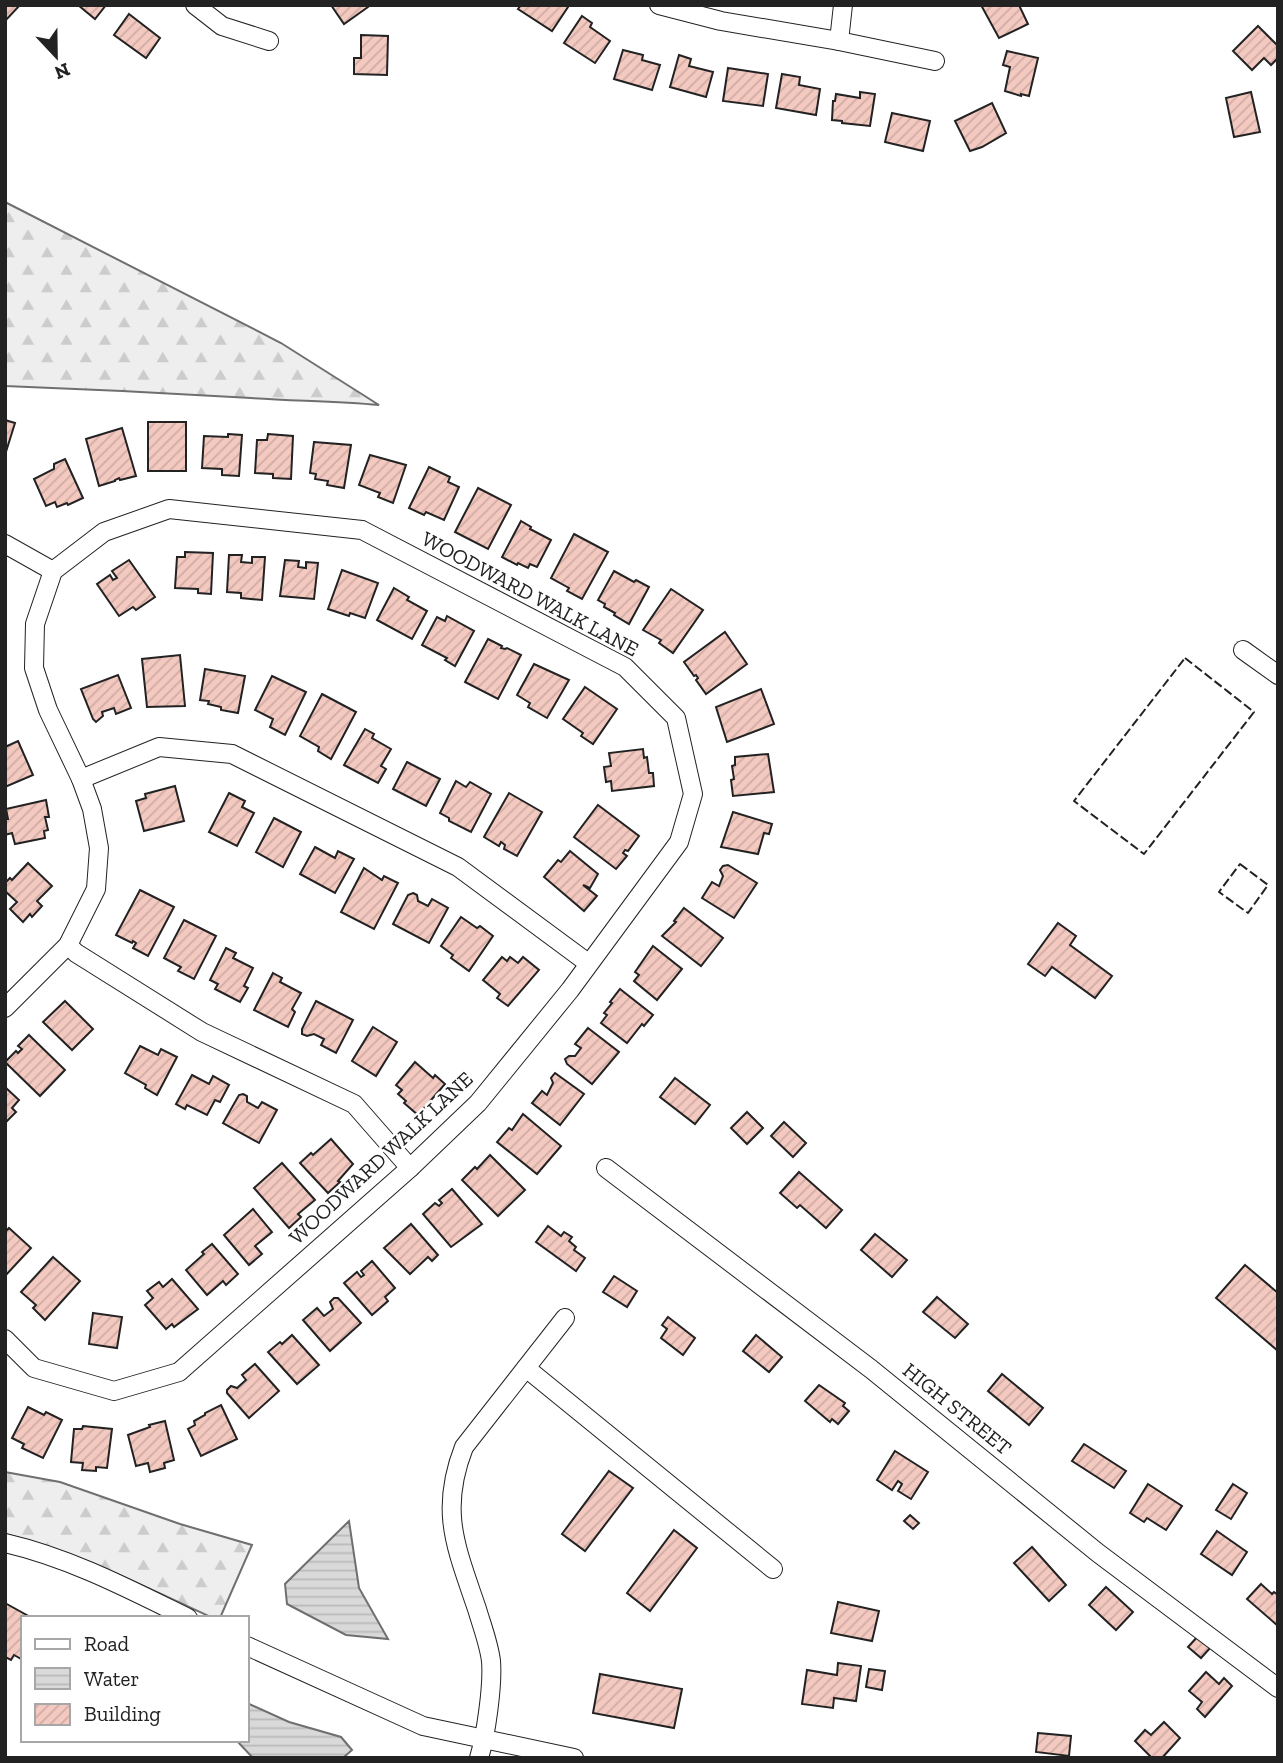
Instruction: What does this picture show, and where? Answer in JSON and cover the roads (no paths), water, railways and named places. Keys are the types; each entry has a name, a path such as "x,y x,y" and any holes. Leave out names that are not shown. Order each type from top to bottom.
{"street":[{"path":"195,5 222,26 268,41"},
{"path":"659,5 721,22 839,41 934,61"},
{"path":"839,41 843,5"},
{"name":"WOODWARD WALK LANE","path":"5,1339 34,1367 114,1391 179,1372 410,1168 478,1103 570,990 647,888 679,842 693,794 676,718 625,667 362,530 169,509 104,532 53,571"},
{"path":"5,544 53,571 36,624 34,668 48,710 92,808 99,848 96,889 68,945 5,1008"},
{"path":"1243,650 1278,675"},
{"path":"81,779 159,747 232,754 458,867 588,963"},
{"path":"68,945 76,953 202,1032 354,1104 410,1168"},
{"name":"HIGH STREET","path":"606,1168 871,1368 1098,1553 1278,1688"},
{"path":"479,1758 485,1739 491,1662 484,1630 455,1544 450,1516 456,1466 464,1447 565,1318"},
{"path":"526,1368 773,1569"},
{"path":"5,1543 35,1550 84,1569 184,1616"},
{"path":"248,1646 423,1726 574,1758"}],"water":[{"path":"349,1521 359,1588 388,1639 346,1635 287,1604 285,1584"},
{"path":"248,1703 289,1722 341,1737 352,1750 343,1758 253,1758 238,1742 248,1742"}]}
